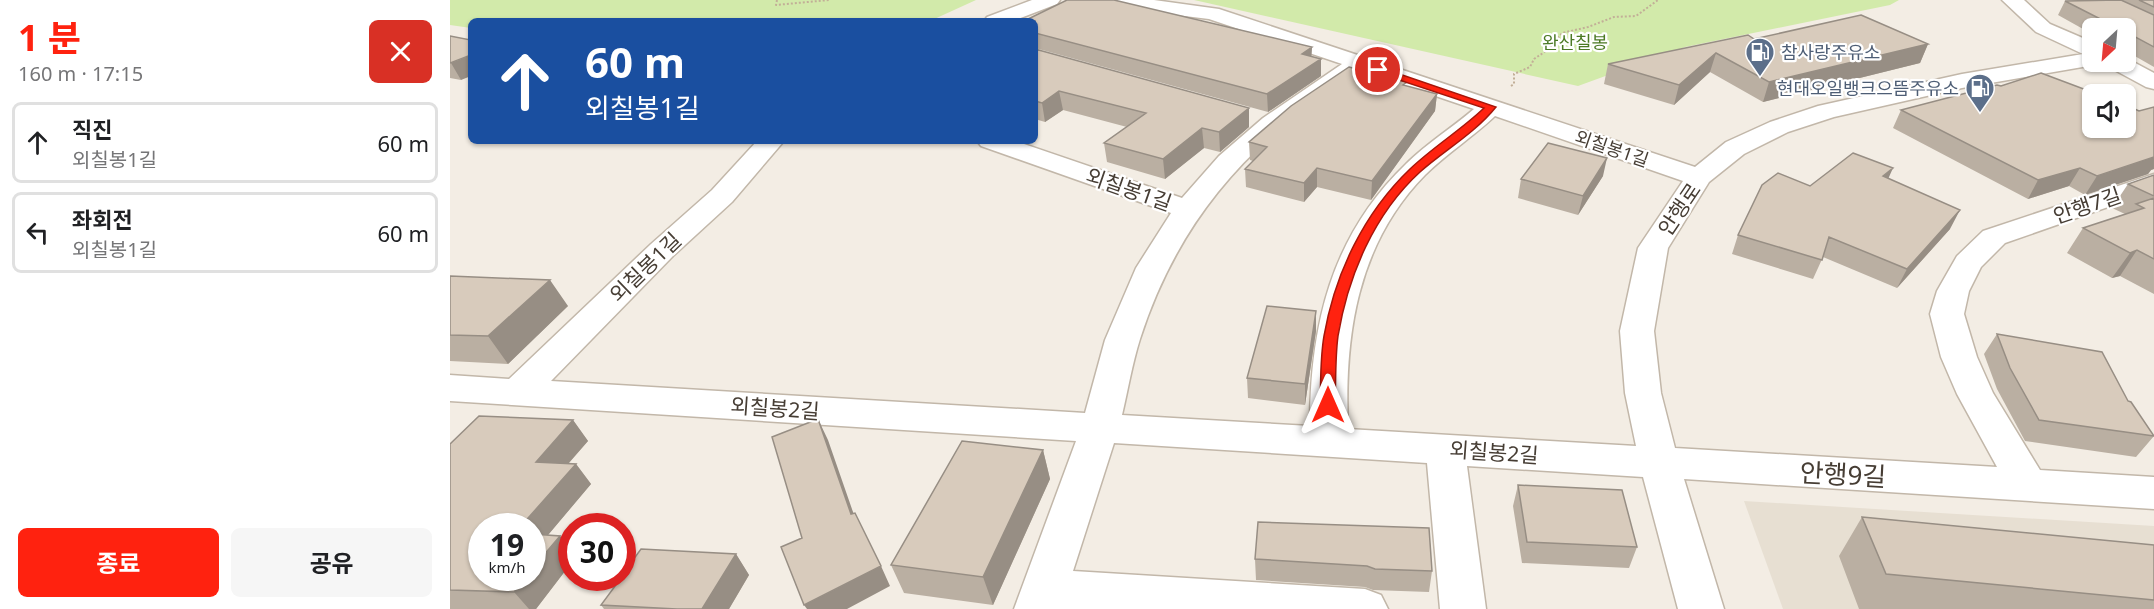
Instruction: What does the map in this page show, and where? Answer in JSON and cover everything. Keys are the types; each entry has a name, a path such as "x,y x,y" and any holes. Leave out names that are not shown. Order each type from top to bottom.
{"street":[{"path":"1002,18 1050,0"},
{"name":"외칠봉1길","path":"1104,0 1212,13 1699,177"},
{"path":"2012,0 2043,28 2082,46"},
{"name":"안행로","path":"1701,609 1659,462 1643,393 1636,332 1653,248 1699,177 1735,148 1779,128 1827,111 1962,81 2082,61"},
{"name":"외칠봉1길","path":"999,144 1188,209 1261,119 1358,63"},
{"path":"2136,72 2154,82"},
{"path":"1329,442 1327,386 1331,338 1340,295 1354,258 1385,205 1415,170 1469,128 1486,104"},
{"name":"외칠봉1길","path":"518,392 662,250 722,196 768,144"},
{"name":"안행7길","path":"2028,485 1975,394 1959,357 1947,314 1953,291 1968,263 1994,237 2154,182"},
{"path":"1188,209 1152,268 1122,340 1100,428 1041,599 1365,609"},
{"name":"외칠봉2길","path":"450,388 1659,462"},
{"path":"1445,449 1462,609"},
{"name":"안행9길","path":"1659,462 2154,493"}],"path":[{"path":"777,0 776,5 829,0"},
{"path":"1486,104 1514,84 1514,74 1530,67 1534,59 1549,49 1562,33 1588,27 1614,17 1636,16 1658,0"}],"shaded area":[{"path":"1744,501 2154,526 2154,609 1783,609"}],"green space":[{"path":"450,0 976,0 937,18 468,18 468,28 450,25"},
{"name":"완산칠봉","path":"1194,0 1899,0 1890,5 1685,47 1578,86"}],"building":[{"path":"1067,0 1114,0 1312,47 1302,54 1321,59 1267,94 1038,34 1038,18 1030,18"},
{"path":"2121,0 2154,15 2154,47 2136,37 2136,18 2098,18 2065,1"},
{"path":"2139,0 2154,0 2154,7"},
{"path":"1861,15 1928,44 1769,82 1716,53 1679,85 1608,64 1748,35 1754,39"},
{"path":"450,36 468,39 468,56 450,63"},
{"path":"1038,50 1249,108 1219,132 1202,128 1163,159 1104,143 1146,113 1059,91 1042,103 1038,102"},
{"path":"1349,67 1407,82 1403,85 1437,94 1372,181 1317,168 1304,183 1245,169 1267,147 1249,142 1291,106"},
{"path":"2041,73 2082,88 2082,138 2136,138 2136,110 2139,111 2154,107 2154,157 2097,176 2080,168 2038,180 1901,110 1997,85 2001,86"},
{"path":"1548,143 1607,158 1583,196 1521,179"},
{"path":"1853,153 1893,168 1883,176 1960,210 1907,269 1829,237 1822,260 1738,235 1762,185 1778,173 1810,186"},
{"path":"2154,175 2154,196 2128,184"},
{"path":"2154,198 2154,259 2137,250 2130,253 2083,228 2144,208 2136,204"},
{"path":"450,276 550,280 488,336 450,335"},
{"path":"1267,306 1316,311 1305,384 1247,378"},
{"path":"1997,334 2102,352 2128,401 2131,402 2154,436 2039,420 2010,368"},
{"path":"479,416 573,420 536,462 576,464 533,513 468,513 468,591 450,590 450,444"},
{"path":"818,419 851,514 855,513 881,566 804,605 781,547 802,538 772,437"},
{"path":"962,441 1043,450 983,577 891,565"},
{"path":"1518,485 1622,490 1637,547 1527,542"},
{"path":"1862,517 2154,545 2154,600 1886,574"},
{"path":"1258,522 1429,528 1432,571 1375,569 1367,566 1255,559"},
{"path":"546,535 558,536 546,552"},
{"path":"641,549 736,554 702,609 601,605 611,591 636,591 636,556"}],"place":[{"name":"참사랑주유소","path":"1760,78"},
{"name":"현대오일뱅크으뜸주유소","path":"1980,114"}],"route":[{"path":"1328,405 1327,386 1331,338 1340,295 1354,258 1371,225 1392,195 1415,170 1441,147 1469,128 1491,107 1378,70"}]}
